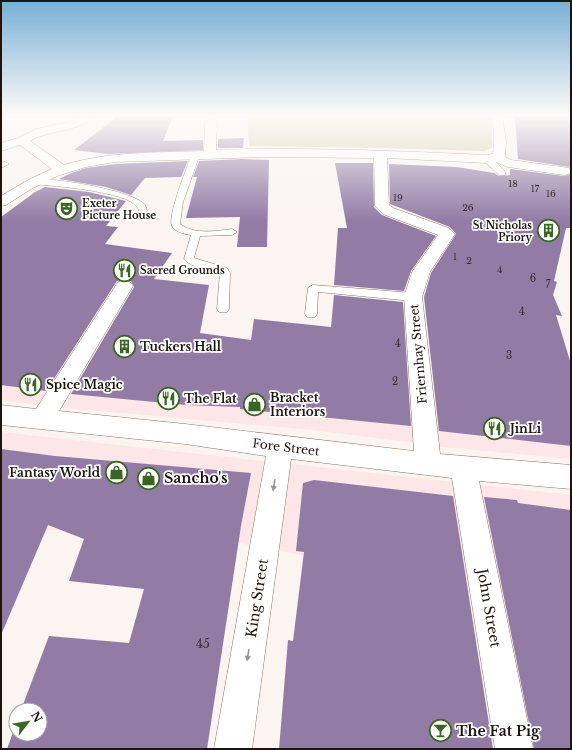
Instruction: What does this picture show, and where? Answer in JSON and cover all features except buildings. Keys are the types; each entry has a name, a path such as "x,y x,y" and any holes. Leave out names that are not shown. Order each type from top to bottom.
{"street":[{"path":"36,151 62,170"},
{"path":"491,158 499,156 500,151"},
{"path":"1,202 33,182 81,164 111,159 196,154 380,154 491,158 508,163 564,171"},
{"name":"Friernhay Street","path":"380,154 382,206 388,211 443,231 447,234 421,272 413,297 428,463"},
{"path":"42,419 124,286"},
{"name":"Fore Street","path":"1,415 185,434 280,447 463,468 571,477"},
{"name":"King Street","path":"233,749 280,447"},
{"name":"John Street","path":"463,468 514,749"}],"lane":[{"path":"196,154 182,192 174,220 180,228 196,233 232,232"},
{"path":"491,158 502,173"},
{"path":"33,182 88,187 109,192 135,201 141,205 143,211"},
{"path":"196,233 189,259 194,262 223,270 225,274 223,309"},
{"path":"311,314 312,288 413,297"}],"shaded area":[{"path":"1,344 414,385 417,443 312,430 67,408 1,400"},
{"path":"425,388 502,394 571,419 571,459 432,446"},
{"path":"1,432 571,495 571,607 234,542 137,532 1,529"}],"place":[{"name":"Exeter Picture House","path":"66,209"},
{"name":"St Nicholas Priory","path":"548,231"},
{"name":"Sacred Grounds","path":"125,270"},
{"name":"Tuckers Hall","path":"125,346"},
{"name":"Spice Magic","path":"31,384"},
{"name":"The Flat","path":"168,398"},
{"name":"Bracket Interiors","path":"255,404"},
{"name":"JinLi","path":"494,428"},
{"name":"Fantasy World","path":"116,472"},
{"name":"Sancho's","path":"149,478"},
{"name":"The Fat Pig","path":"441,731"}]}
